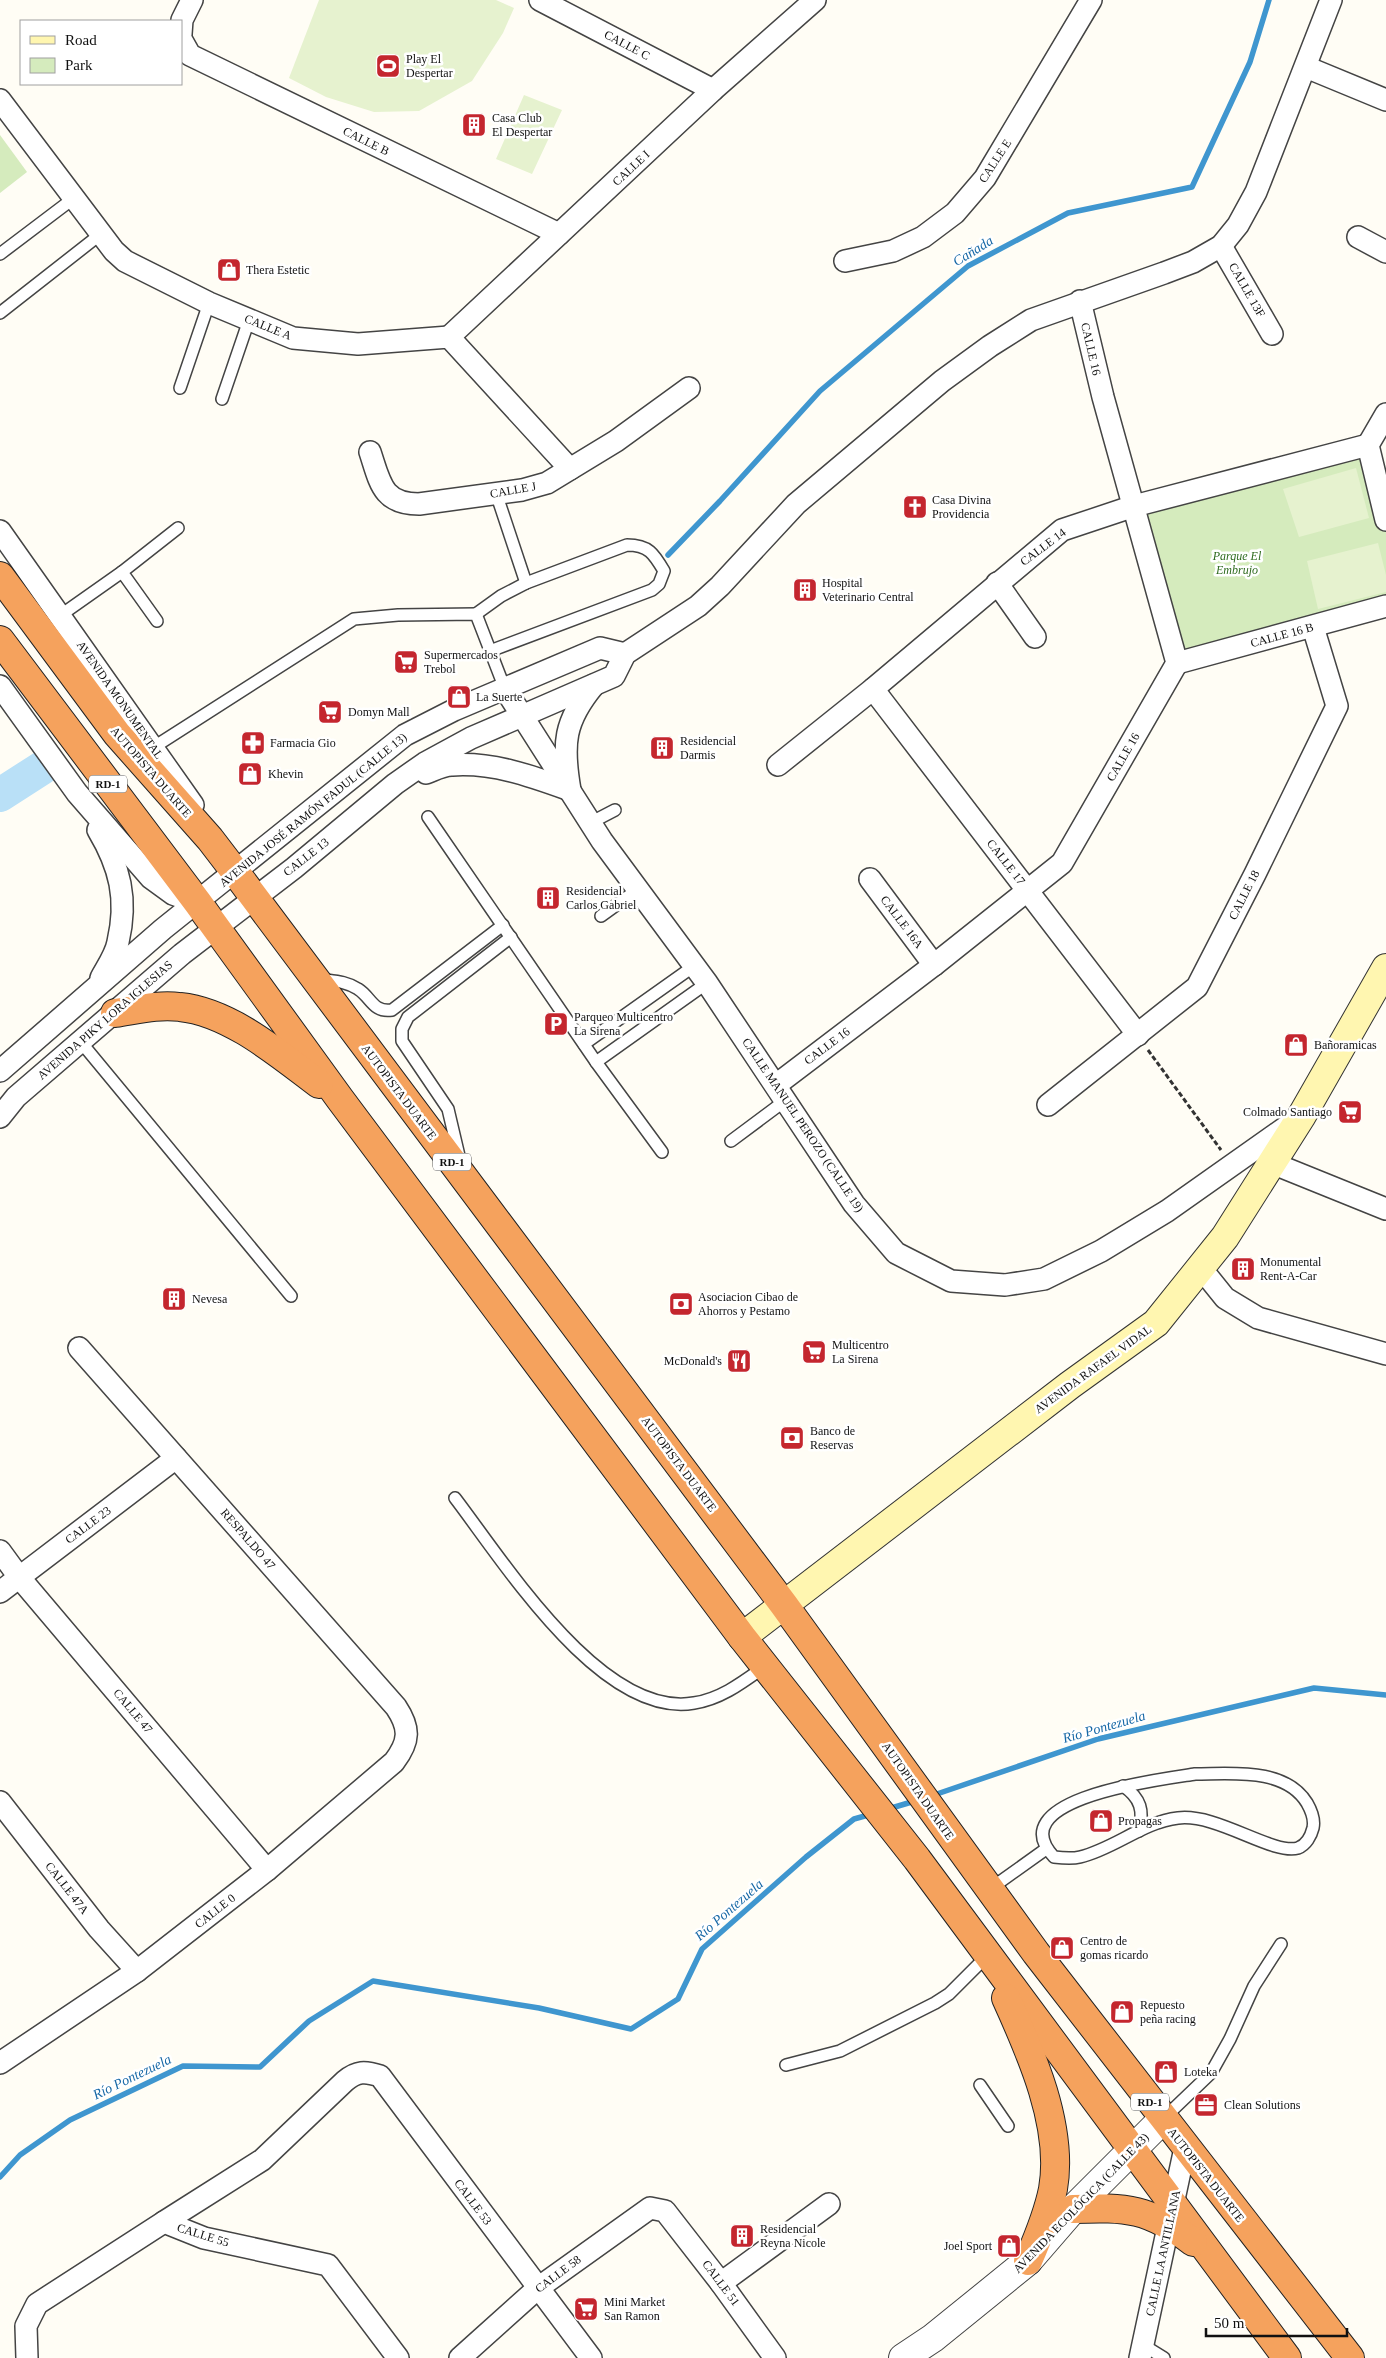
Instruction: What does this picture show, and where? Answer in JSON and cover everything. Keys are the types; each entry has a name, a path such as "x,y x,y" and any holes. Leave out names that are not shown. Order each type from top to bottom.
{"highway":[{"name":"AUTOPISTA DUARTE","path":"0,576 117,734 210,839 236,873 784,1604 954,1842 1163,2120 1350,2358"},
{"name":"RD-1","path":"0,640 198,903 340,1100 742,1637 917,1859 987,1956 1056,2045 1133,2151 1172,2214 1214,2258 1287,2358"},
{"path":"115,1013 155,1007 179,1007 212,1013 283,1057 340,1100"},
{"path":"987,1956 1032,2054 1046,2098 1050,2124 1055,2175 1053,2190 1044,2224 1028,2261"},
{"path":"1073,2209 1131,2209 1151,2214 1172,2214"}],"main road":[{"name":"AVENIDA RAFAEL VIDAL","path":"742,1637 1062,1390 1156,1323 1225,1237 1301,1117 1386,968"}],"street":[{"path":"182,20 192,0"},
{"name":"CALLE C","path":"540,0 713,90"},
{"name":"CALLE I","path":"448,337 713,90 815,0"},
{"name":"CALLE E","path":"845,261 893,251 923,237 955,213 986,178 1091,0"},
{"path":"395,784 425,763 471,738 614,676 625,654 698,606 720,586 796,504 942,381 990,346 1031,320 1080,301 1172,271 1222,246 1238,225 1256,192 1306,67 1330,0"},
{"name":"CALLE B","path":"182,41 190,55 559,234"},
{"path":"1306,67 1386,100"},
{"name":"CALLE A","path":"0,100 74,198 125,261 209,303 293,338 358,344 448,337"},
{"path":"1358,236 1386,252"},
{"name":"CALLE 13F","path":"1222,246 1272,334"},
{"name":"CALLE 16","path":"781,1093 934,965 1062,863 1178,663 1103,397 1080,301"},
{"path":"448,337 570,469"},
{"name":"CALLE J","path":"370,452 382,485 388,495 404,504 419,504 496,493 547,483 616,441 688,388"},
{"path":"1386,414 1368,446 1386,520"},
{"name":"CALLE 14","path":"778,764 873,689 1062,530 1134,506 1368,446"},
{"name":"AVENIDA MONUMENTAL","path":"0,531 154,747 215,836 236,873"},
{"path":"997,584 1035,637"},
{"name":"CALLE 16 B","path":"1178,663 1386,606"},
{"name":"CALLE 18","path":"1048,1105 1138,1036 1197,987 1255,874 1337,706 1313,627"},
{"name":"AVENIDA JOSÉ RAMÓN FADUL (CALLE 13)","path":"198,903 405,735 454,710 600,648 625,654"},
{"path":"570,790 566,772 566,739 570,721 578,705 596,683"},
{"path":"0,686 77,792 151,878 173,894 198,903"},
{"name":"CALLE MANUEL PEROZO (CALLE 19)","path":"504,689 590,823 637,890 707,983 854,1204 896,1253 951,1280 1005,1285 1044,1279 1101,1250 1167,1211 1301,1117"},
{"name":"CALLE 17","path":"873,689 1138,1036"},
{"path":"395,784 450,765 480,766 510,770 570,790"},
{"name":"CALLE 13","path":"216,929 253,897 294,868 395,784"},
{"path":"77,792 110,850 121,882 118,943 98,984"},
{"name":"CALLE 16A","path":"870,879 934,965"},
{"path":"0,1071 45,1029 98,984 198,903"},
{"name":"AVENIDA PIKY LORA IGLESIAS","path":"0,1117 16,1097 73,1047 182,954 216,929"},
{"path":"45,1029 73,1047"},
{"path":"1272,1163 1386,1209"},
{"path":"1200,1267 1225,1298 1258,1318 1386,1354"},
{"name":"RESPALDO 47","path":"78,1348 396,1707 404,1720 407,1736"},
{"name":"CALLE 23","path":"0,1592 176,1458"},
{"name":"CALLE 47","path":"0,1551 19,1577 267,1870"},
{"name":"CALLE 0","path":"2,2059 137,1971 267,1870 394,1762 403,1750 407,1736"},
{"name":"CALLE 47A","path":"0,1802 100,1930 137,1971"},
{"name":"CALLE 53","path":"164,2222 262,2160 353,2074 366,2071 380,2076 591,2358"},
{"name":"AVENIDA ECOLÓGICA (CALLE 43)","path":"903,2358 933,2338 1028,2261 1073,2209 1163,2120"},
{"name":"CALLE LA ANTILLANA","path":"1142,2352 1185,2148"},
{"path":"722,2282 830,2204"},
{"name":"CALLE 58","path":"460,2358 538,2288 650,2208 665,2211"},
{"name":"CALLE 51","path":"665,2211 722,2282 775,2358"},
{"name":"CALLE 55","path":"26,2356 26,2326 37,2304 164,2222 204,2238 328,2265 398,2358"}],"lane":[{"path":"0,254 74,198"},
{"path":"0,313 102,233"},
{"path":"180,388 209,303"},
{"path":"222,399 249,320"},
{"path":"496,493 526,583"},
{"path":"61,615 122,572 178,528"},
{"path":"154,747 354,619 398,615 476,614 500,596 526,583 628,545 645,547 652,551 664,571 659,584 652,590 490,651"},
{"path":"122,572 157,621"},
{"path":"476,614 504,689"},
{"path":"590,823 614,810"},
{"path":"428,817 596,1062 662,1152"},
{"path":"601,916 637,890"},
{"path":"313,978 352,986 360,990 372,1005 385,1011 392,1010 503,925"},
{"path":"464,1178 448,1109 402,1041 402,1030 408,1017 511,937"},
{"path":"584,1044 694,966"},
{"path":"596,1062 707,983"},
{"path":"73,1047 291,1296"},
{"path":"731,1141 781,1093"},
{"path":"456,1498 566,1642 600,1671 629,1690 667,1704 695,1703 730,1691 764,1666"},
{"path":"1195,1774 1256,1774 1278,1780 1301,1793 1312,1811 1314,1826 1309,1840 1299,1848 1283,1849 1238,1830 1201,1818 1178,1818 1138,1831 1080,1858 1054,1856 1046,1848 1042,1840 1042,1828 1047,1819 1059,1808 1123,1786 1195,1774"},
{"path":"1123,1786 1135,1794 1139,1800 1142,1819 1138,1831"},
{"path":"990,1889 1046,1848"},
{"path":"1163,2120 1211,2074 1230,2039 1254,1986 1281,1944"},
{"path":"786,2064 840,2051 935,2003 949,1994 987,1956"},
{"path":"980,2085 1008,2126"},
{"path":"1142,2352 1164,2358"}],"path":[{"path":"1138,1036 1232,1165"}],"green space":[{"name":"Play El Despertar","path":"319,0 496,0 514,8 503,33 472,81 419,111 374,112 326,97 289,78"},
{"path":"524,95 562,110 532,174 496,159"},
{"path":"0,135 27,172 0,193"},
{"name":"Parque El Embrujo","path":"1368,445 1386,517 1386,606 1177,663 1134,506"},
{"path":"1356,468 1369,518 1299,537 1283,489"},
{"path":"1378,543 1386,575 1386,592 1318,609 1307,561"}],"waterway":[{"name":"Cañada","path":"668,555 820,391 968,266 1068,213 1192,187 1250,62 1269,0"},
{"path":"0,795 42,768"},
{"name":"Río Pontezuela","path":"931,1796 1098,1739 1314,1688 1386,1695"},
{"name":"Río Pontezuela","path":"888,1809 915,1801"},
{"name":"Río Pontezuela","path":"0,2177 20,2155 70,2120 183,2066 260,2067 309,2021 373,1981 539,2008 631,2029 678,1999 702,1949 806,1857 854,1819 872,1814"}],"place":[{"name":"Play El Despertar","path":"388,66"},
{"name":"Casa Club El Despertar","path":"474,125"},
{"name":"Thera Estetic","path":"229,270"},
{"name":"Casa Divina Providencia","path":"915,507"},
{"name":"Hospital Veterinario Central","path":"805,590"},
{"name":"Supermercados Trebol","path":"406,662"},
{"name":"La Suerte","path":"459,697"},
{"name":"Domyn Mall","path":"330,712"},
{"name":"Farmacia Gio","path":"253,743"},
{"name":"Residencial Darmis","path":"662,748"},
{"name":"Khevin","path":"250,774"},
{"name":"Residencial Carlos Gabriel","path":"548,898"},
{"name":"Parqueo Multicentro La Sirena","path":"556,1024"},
{"name":"Bañoramicas","path":"1296,1045"},
{"name":"Colmado Santiago","path":"1350,1112"},
{"name":"Monumental Rent-A-Car","path":"1243,1269"},
{"name":"Nevesa","path":"174,1299"},
{"name":"Asociacion Cibao de Ahorros y Pestamo","path":"681,1304"},
{"name":"Multicentro La Sirena","path":"814,1352"},
{"name":"McDonald's","path":"739,1361"},
{"name":"Banco de Reservas","path":"792,1438"},
{"name":"Propagas","path":"1101,1821"},
{"name":"Centro de gomas ricardo","path":"1062,1948"},
{"name":"Repuesto peña racing","path":"1122,2012"},
{"name":"Loteka","path":"1166,2072"},
{"name":"Clean Solutions","path":"1206,2105"},
{"name":"Residencial Reyna Nicole","path":"742,2236"},
{"name":"Joel Sport","path":"1009,2246"},
{"name":"Mini Market San Ramon","path":"586,2309"}]}
